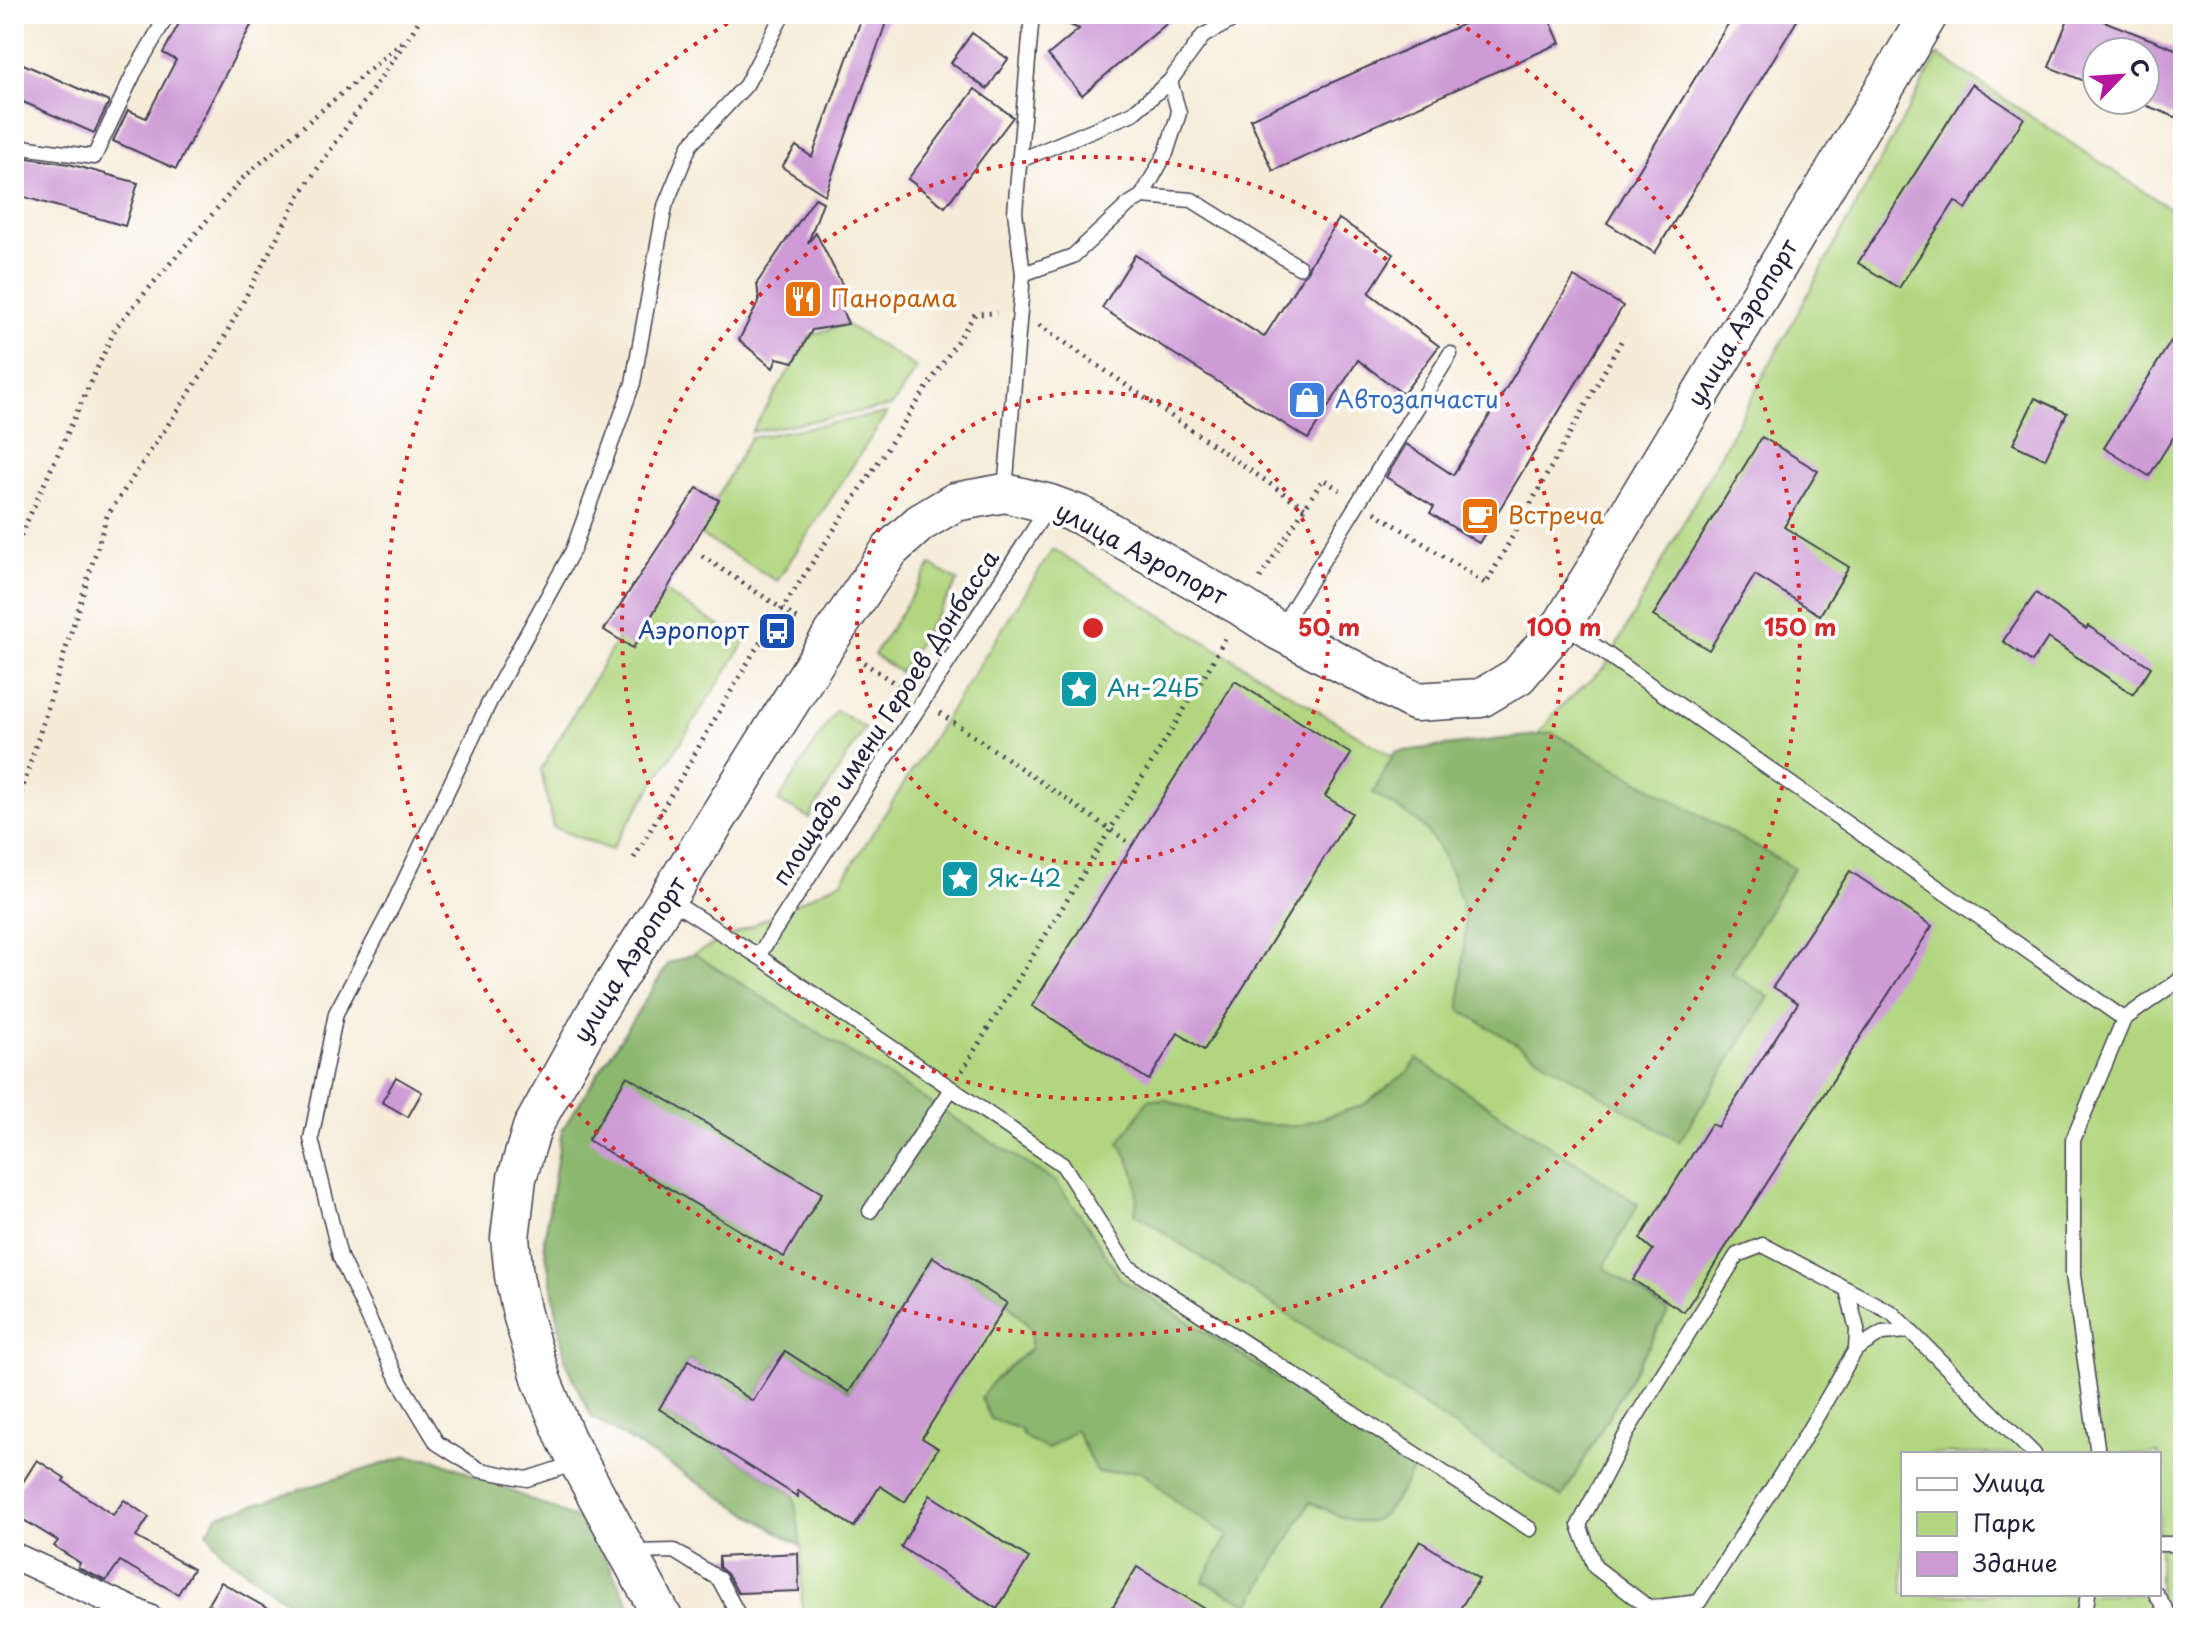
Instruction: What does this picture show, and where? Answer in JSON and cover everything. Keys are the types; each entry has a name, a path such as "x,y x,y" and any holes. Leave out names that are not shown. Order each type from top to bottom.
{"main road":[{"name":"улица Аэропорт","path":"663,1618 566,1439 542,1381 514,1276 510,1238 517,1178 532,1128 595,1014 829,640 890,550 920,523 955,502 1005,493 1050,504 1080,515 1279,631 1416,702 1481,698 1518,676 1563,623 1929,14"}],"street":[{"path":"14,1556 149,1618"}],"lane":[{"path":"15,146 94,157 134,73 168,14"},
{"path":"578,1462 527,1479 480,1470 437,1443 394,1372 340,1257 311,1139 336,1013 392,907 489,703 573,550 633,383 665,206 690,145 746,85 783,14"},
{"path":"1005,493 1023,274 1015,212 1032,14"},
{"path":"1018,161 1133,113 1170,81 1203,36 1243,14"},
{"path":"1023,274 1073,256 1129,204 1142,196 1166,153 1179,113 1170,81"},
{"path":"1142,196 1192,200 1299,267"},
{"path":"1279,631 1450,354"},
{"name":"площадь имени Героев Донбасса","path":"758,956 1050,504"},
{"path":"1563,623 2124,1019"},
{"path":"667,899 758,956 1063,1165 1127,1266 1530,1529"},
{"path":"2098,1452 2073,1275 2073,1140 2124,1019 2183,977"},
{"path":"870,1211 951,1089"},
{"path":"1699,1602 1649,1608 1595,1567 1579,1525 1631,1425 1737,1255 1763,1245 1892,1313 2032,1452"},
{"path":"1700,1618 1699,1602 1800,1445 1856,1349 1857,1329 1847,1290"},
{"path":"1856,1349 1882,1333 1909,1331"},
{"path":"2161,1544 2183,1544"},
{"path":"626,1552 674,1551 719,1579 740,1618"},
{"path":"2084,1618 2088,1596"},
{"path":"2157,1596 2171,1618"}],"path":[{"path":"14,816 107,516 216,353 300,194 423,14"},
{"path":"14,550 116,327 243,178 411,34"},
{"path":"634,858 754,652 975,314 1020,312 1305,508"},
{"path":"951,1089 1204,677 1242,607 1323,479 1486,584 1624,336"}],"green space":[{"path":"1938,55 2183,217 2183,1618 802,1618 801,1546 592,1417 566,1363 544,1242 562,1130 669,963 694,954 842,881 1053,549 1400,761 1538,735 1557,710 1605,667"},
{"path":"846,324 917,368 892,406 751,432 811,335"},
{"path":"887,413 777,581 697,533 750,438"},
{"path":"931,565 958,581 900,672 874,655"},
{"path":"662,590 745,642 611,850 553,827 541,770 618,638"},
{"path":"836,710 865,728 809,818 778,801"},
{"path":"1553,733 1794,868 1732,973 1769,997 1679,1142 1460,1010 1465,922 1451,873 1425,830 1410,816 1373,793 1395,752"},
{"path":"694,954 1056,1182 1120,1278 1415,1466 1392,1504 1377,1518 1358,1522 1310,1502 1250,1605 1203,1581 1228,1535 1183,1507 1141,1471 1097,1473 1076,1430 1047,1449 1023,1436 1020,1429 991,1419 981,1398 994,1380 1031,1348 1031,1329 1007,1303 933,1258 849,1392 785,1351 753,1401 689,1360 659,1409 794,1495 801,1546 592,1417 566,1363 544,1242 562,1130 669,963"},
{"path":"1417,1059 1638,1204 1604,1267 1668,1312 1562,1498 1135,1213 1135,1176 1119,1143 1149,1099 1167,1100 1229,1123 1297,1126 1364,1105 1411,1069"},
{"path":"408,1456 435,1459 582,1521 637,1618 303,1618 286,1601 222,1553 207,1532 217,1516"}],"building":[{"path":"184,14 257,14 176,169 113,141 128,110 146,118 176,60 163,53"},
{"path":"863,14 889,14 825,195 782,167 796,146 812,157"},
{"path":"1047,14 1178,14 1082,95 1048,55 1079,29"},
{"path":"1486,14 1547,14 1560,43 1273,171 1250,119"},
{"path":"1734,14 1801,14 1655,253 1607,223"},
{"path":"2070,14 2086,14 2142,36 2081,36 2081,80 2049,67"},
{"path":"972,33 1008,59 987,89 951,63"},
{"path":"2161,43 2183,52 2183,120 2161,111"},
{"path":"14,60 109,102 94,133 14,98"},
{"path":"1972,84 2024,118 1966,209 1955,201 1899,288 1858,263"},
{"path":"975,89 1013,117 945,207 908,179"},
{"path":"14,156 69,164 138,183 125,226 14,194"},
{"name":"Панорама","path":"815,198 823,202 808,243 816,233 849,298 840,305 848,324 812,330 794,362 777,358 773,368 739,340 759,301 757,283"},
{"path":"1339,219 1394,254 1369,293 1439,346 1403,394 1358,360 1308,439 1102,308 1135,255 1264,337"},
{"path":"1574,277 1623,306 1479,543 1430,513 1434,507 1386,477 1406,444 1453,475"},
{"path":"2183,322 2183,422 2149,476 2104,448"},
{"path":"2035,398 2067,413 2045,459 2013,444"},
{"path":"1762,437 1818,471 1784,527 1849,567 1820,615 1755,575 1709,650 1653,616"},
{"path":"697,488 719,500 633,648 604,630"},
{"path":"2036,593 2086,629 2088,626 2151,667 2133,694 2048,638 2032,662 2003,641"},
{"path":"1235,681 1351,754 1325,796 1352,813 1204,1050 1178,1033 1149,1080 1032,1006"},
{"path":"1850,871 1932,926 1684,1312 1633,1280 1653,1250 1640,1239 1711,1124 1718,1127 1798,1003 1773,987"},
{"path":"627,1076 822,1193 784,1257 588,1140"},
{"path":"396,1077 422,1092 408,1117 382,1102"},
{"path":"933,1257 1007,1303 922,1438 938,1448 905,1502 880,1486 854,1527 798,1491 798,1497 659,1409 689,1360 753,1401 785,1351 849,1392"},
{"path":"37,1460 113,1515 124,1500 149,1517 136,1537 193,1569 178,1594 120,1561 106,1581 78,1568 80,1563 54,1546 58,1541 14,1514 14,1496"},
{"path":"930,1495 1029,1558 997,1609 901,1547"},
{"path":"1420,1541 1479,1579 1454,1618 1372,1618"},
{"path":"798,1553 799,1591 738,1593 719,1567 719,1557"},
{"path":"1137,1567 1220,1618 1106,1618"},
{"path":"221,1582 284,1618 232,1618 208,1604"}],"place":[{"name":"Панорама","path":"803,299"},
{"name":"Автозапчасти","path":"1307,400"},
{"name":"Встреча","path":"1480,516"},
{"name":"Аэропорт","path":"777,631"},
{"name":"Ан-24Б","path":"1079,689"},
{"name":"Як-42","path":"960,879"}]}
